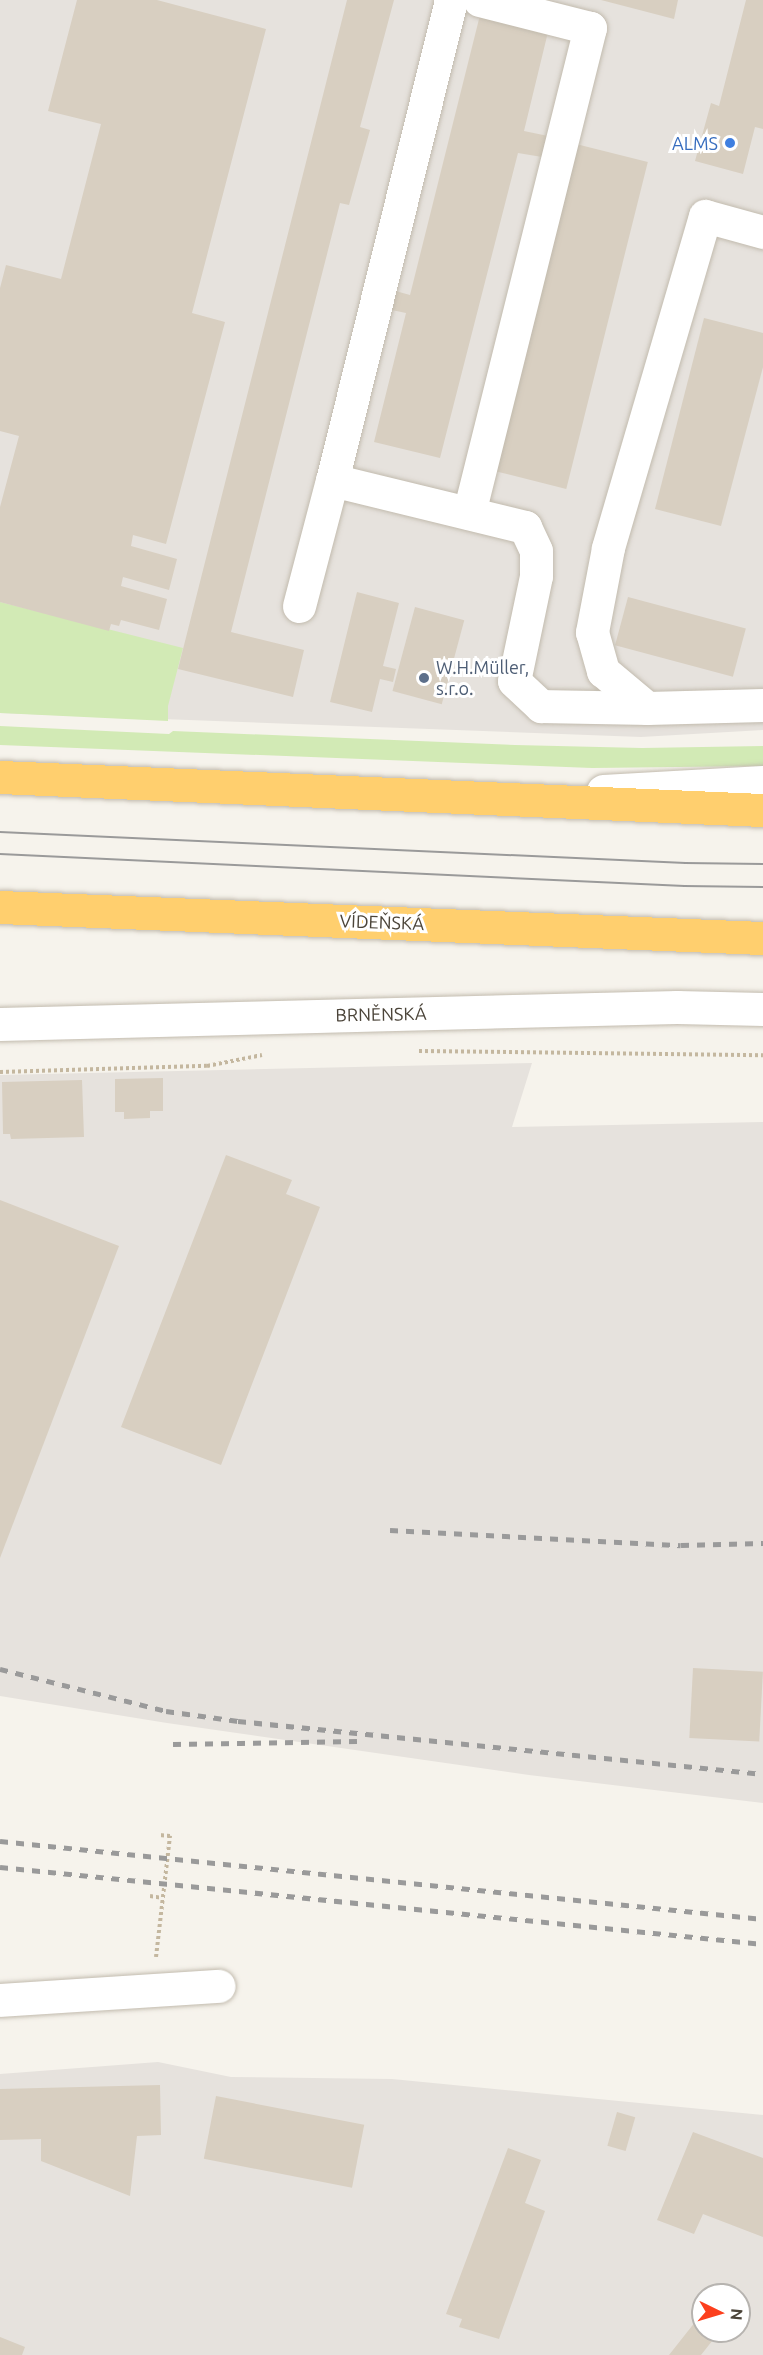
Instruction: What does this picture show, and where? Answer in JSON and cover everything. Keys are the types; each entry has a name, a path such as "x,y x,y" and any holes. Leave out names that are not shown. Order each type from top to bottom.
{"highway":[{"path":"0,777 763,810"},
{"name":"VÍDEŇSKÁ","path":"0,907 763,938"}],"street":[{"path":"299,606 451,0"},
{"path":"469,513 590,28 478,0"},
{"path":"647,708 603,671 592,632 608,548 705,216 763,232"},
{"path":"332,480 525,527 536,551 536,576 514,681 541,706 647,708 763,705"},
{"path":"493,797 763,782"},
{"name":"BRNĚNSKÁ","path":"0,1024 677,1007 763,1009"},
{"path":"0,2000 219,1986"}],"path":[{"path":"417,1051 763,1055"},
{"path":"0,1072 207,1066 264,1054"},
{"path":"153,1990 170,1836 159,1835"},
{"path":"150,1896 162,1898"}],"shaded area":[{"path":"0,0 763,0 763,730 641,737 0,713"},
{"path":"532,1063 512,1127 763,1122 763,1803 529,1775 167,1723 0,1696 0,1075"},
{"path":"158,2062 231,2077 392,2079 763,2115 763,2355 0,2355 0,2074"}],"green space":[{"path":"0,602 183,648 168,706 168,721 0,713"},
{"path":"0,726 515,745 642,748 763,746 763,766 592,768 0,745"}],"building":[{"path":"77,0 157,0 266,29 192,313 225,322 166,544 133,535 131,546 177,559 169,590 123,577 121,586 167,599 159,630 121,620 119,626 111,624 109,631 0,602 0,507 19,436 0,431 0,288 6,265 61,279 101,124 48,111"},
{"path":"347,0 394,0 360,127 370,130 349,205 340,203 231,632 304,650 293,697 178,669"},
{"path":"601,0 678,0 674,19"},
{"path":"746,0 763,0 763,129 755,127 743,174 695,161 711,103 719,106"},
{"path":"480,15 548,32 524,131 548,136 542,157 518,153 440,458 374,442 406,313 387,309 392,290 410,295"},
{"path":"576,144 648,162 566,489 494,471"},
{"path":"704,318 763,333 763,367 721,526 655,509"},
{"path":"357,592 399,603 383,666 396,669 393,682 380,679 372,712 330,702"},
{"path":"628,597 746,629 733,677 615,645"},
{"path":"415,607 464,620 442,704 392,691"},
{"path":"163,1078 163,1111 150,1111 150,1118 124,1119 124,1112 115,1112 115,1079"},
{"path":"82,1080 84,1137 11,1139 10,1134 3,1134 2,1082"},
{"path":"226,1155 292,1180 286,1194 320,1207 221,1465 121,1427"},
{"path":"0,1200 119,1246 0,1558"},
{"path":"693,1668 763,1672 759,1742 689,1738"},
{"path":"160,2085 161,2135 137,2136 130,2196 41,2161 41,2139 0,2140 0,2089"},
{"path":"216,2096 364,2125 352,2188 204,2159"},
{"path":"617,2112 635,2117 626,2151 607,2146"},
{"path":"693,2132 763,2158 763,2237 703,2214 694,2234 657,2220"},
{"path":"508,2148 541,2160 525,2203 545,2211 499,2339 459,2327 462,2319 446,2314"},
{"path":"691,2327 691,2343 710,2343 701,2355 669,2355"},
{"path":"0,2337 25,2347 22,2355 0,2355"}],"tram line":[{"path":"0,832 685,863 763,864"},
{"path":"0,854 684,886 763,887"}],"railway":[{"path":"390,1530 681,1545 763,1543"},
{"path":"0,1669 166,1711 238,1721 763,1774"},
{"path":"173,1744 357,1741"},
{"path":"0,1841 763,1919"},
{"path":"0,1867 763,1944"}],"place":[{"name":"ALMS","path":"730,143"},
{"name":"W.H.Müller, s.r.o.","path":"424,678"}]}
